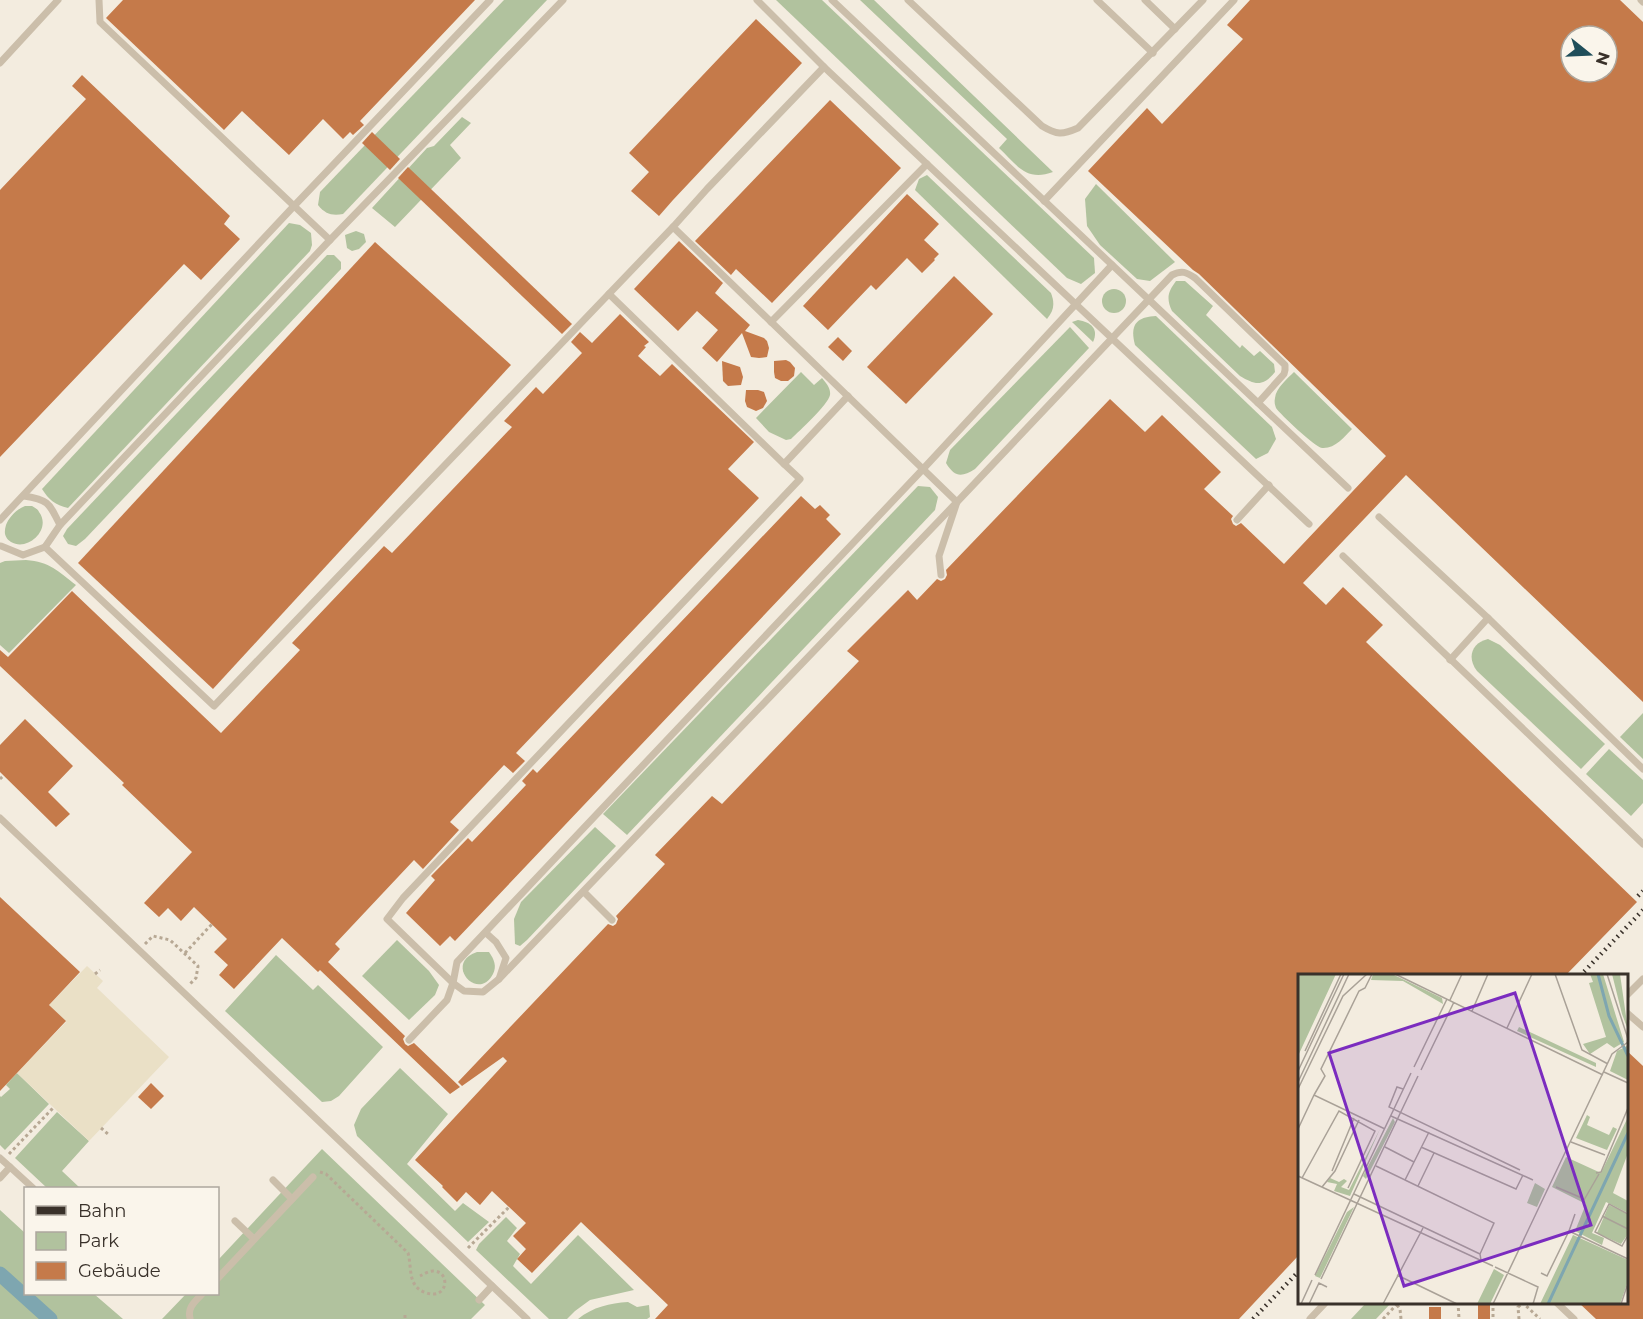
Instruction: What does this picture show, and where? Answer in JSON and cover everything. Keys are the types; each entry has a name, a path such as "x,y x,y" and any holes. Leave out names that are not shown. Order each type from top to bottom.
{"lane":[{"path":"0,63 58,0"},
{"path":"99,0 100,22 330,240"},
{"path":"0,520 490,0"},
{"path":"0,545 23,555 45,547 60,525 330,240 563,0"},
{"path":"757,0 824,67 1309,524"},
{"path":"832,0 1348,488"},
{"path":"908,0 1042,126 1053,132 1065,134 1078,128 1203,0"},
{"path":"1097,0 1153,52"},
{"path":"1144,0 1175,29"},
{"path":"1044,201 1234,0"},
{"path":"45,547 214,706 674,227 707,189 824,67"},
{"path":"771,322 927,164"},
{"path":"674,227 957,502"},
{"path":"409,1040 447,1000 458,962 924,468 1112,265"},
{"path":"609,294 800,479 403,898 387,919 464,992 483,992 500,979 1173,275 1180,271 1195,278 1285,365 1284,374 1258,403"},
{"path":"784,464 848,396"},
{"path":"1237,519 1269,485"},
{"path":"24,496 42,499 51,507 60,525"},
{"path":"941,575 939,556 957,502"},
{"path":"1378,518 1488,618 1643,769"},
{"path":"1343,556 1643,844"},
{"path":"1450,660 1488,618"},
{"path":"0,818 527,1319"},
{"path":"584,892 612,920"},
{"path":"486,933 496,942 506,958 500,979"},
{"path":"1628,994 1643,979"},
{"path":"1628,1014 1643,1027"},
{"path":"1,1159 32,1187"},
{"path":"0,1178 10,1167"},
{"path":"219,1277 313,1177"},
{"path":"273,1180 292,1199"},
{"path":"235,1221 254,1239"},
{"path":"479,1300 492,1286"},
{"path":"190,1318 190,1309 200,1295"},
{"path":"1310,1319 1324,1304"},
{"path":"1558,1304 1574,1319"}],"path":[{"path":"0,779 4,776"},
{"path":"185,953 212,924"},
{"path":"140,950 153,936 170,940 185,953 198,966 196,978 184,992"},
{"path":"95,974 100,970"},
{"path":"1,1159 53,1108"},
{"path":"101,1128 109,1135"},
{"path":"313,1177 321,1172 326,1174 408,1253 416,1287 425,1293 434,1294 444,1288 445,1280 437,1271 430,1271 420,1276"},
{"path":"460,1256 509,1207"},
{"path":"1383,1319 1398,1304 1401,1319"},
{"path":"1458,1304 1459,1319"},
{"path":"1518,1319 1518,1307 1522,1304"},
{"path":"1524,1304 1540,1319"}],"green space":[{"path":"504,0 547,0 343,214 332,214 323,210 318,205 320,192"},
{"path":"776,0 822,0 1094,258 1095,273 1081,284 1067,278"},
{"path":"860,0 874,0 1053,172 1036,175 1017,166 999,148 1007,139"},
{"path":"462,117 471,123 450,145 461,158 395,227 372,208 427,148 434,146"},
{"path":"927,175 1051,293 1053,307 1047,319 915,190 919,179"},
{"path":"1096,184 1175,262 1150,281 1137,279 1100,245 1087,226 1085,199"},
{"path":"289,223 300,225 311,233 310,251 68,508 50,499 42,489"},
{"path":"356,231 364,234 366,242 359,249 352,251 347,248 345,235"},
{"path":"327,255 334,255 341,262 341,269 85,539 76,546 68,544 63,536 67,529"},
{"path":"1176,281 1185,281 1213,306 1206,315 1240,348 1242,345 1254,356 1260,351 1274,364 1275,372 1271,377 1263,382 1255,383 1240,376 1172,311 1169,295"},
{"path":"1114,289 1123,292 1126,301 1123,310 1114,313 1105,310 1102,301 1105,292"},
{"path":"1156,316 1272,427 1276,439 1268,453 1256,459 1135,345 1133,333 1136,324 1143,318"},
{"path":"1078,320 1087,322 1093,327 1095,337 1093,342 1072,322"},
{"path":"1070,327 1089,348 975,469 962,475 952,471 946,463 950,450"},
{"path":"801,372 814,385 822,378 829,388 830,395 813,418 791,439 786,440 769,432 756,418"},
{"path":"1294,372 1352,429 1335,445 1327,448 1318,446 1276,408 1277,391"},
{"path":"918,486 930,487 938,497 935,510 627,835 603,814"},
{"path":"25,506 32,506 38,510 42,525 40,532 31,541 18,544 7,538 5,528 14,514"},
{"path":"26,560 48,565 76,585 9,653 0,645 0,563"},
{"path":"1488,639 1500,645 1605,744 1581,769 1477,671 1472,661 1472,652 1474,647"},
{"path":"1643,713 1643,759 1620,737"},
{"path":"1609,749 1643,780 1643,803 1631,816 1586,774"},
{"path":"595,827 616,846 527,940 520,946 515,944 514,919 521,902"},
{"path":"397,940 429,971 439,985 435,995 409,1020 362,976"},
{"path":"477,952 489,952 495,965 493,974 487,982 479,984 472,983 463,971 463,964 467,957"},
{"path":"276,955 313,990 318,985 383,1047 339,1096 331,1101 322,1102 225,1011"},
{"path":"400,1068 448,1114 407,1164 455,1211 463,1203 489,1222 468,1242 357,1136 354,1125 361,1109"},
{"path":"17,1073 49,1104 5,1150 0,1145 0,1096 10,1089 6,1085"},
{"path":"57,1112 89,1141 62,1171 79,1187 46,1187 15,1158"},
{"path":"322,1149 485,1305 471,1319 162,1319 185,1295 219,1295 219,1259"},
{"path":"0,1210 24,1232 24,1295 95,1295 123,1319 0,1319"},
{"path":"506,1217 517,1228 507,1241 520,1254 513,1266 531,1284 578,1235 634,1290 590,1300 567,1319 549,1319 476,1250 479,1244"},
{"path":"628,1302 637,1307 649,1305 650,1317 647,1319 578,1319 602,1306"},
{"path":"1365,1304 1390,1304 1376,1319 1351,1319"}],"shaded area":[{"path":"87,966 103,981 97,988 169,1057 89,1141 17,1073 66,1022 49,1005"}],"building":[{"path":"123,0 475,0 360,121 364,125 353,135 350,132 343,139 323,119 289,155 242,111 224,130 106,18"},
{"path":"1250,0 1620,0 1643,22 1643,702 1406,475 1303,583 1326,605 1343,587 1383,625 1366,642 1637,902 1567,974 1298,974 1298,1256 1239,1319 655,1319 668,1305 581,1222 532,1273 517,1259 526,1249 513,1236 526,1223 492,1191 480,1205 466,1192 457,1202 415,1160 507,1061 503,1057 462,1086 458,1082 608,924 613,926 616,924 618,919 616,916 665,864 655,855 712,796 722,804 859,661 847,651 908,590 917,600 937,579 941,581 945,579 946,570 1110,399 1145,432 1162,415 1221,472 1204,489 1233,516 1231,519 1233,524 1236,526 1241,523 1284,564 1386,456 1199,274 1088,171 1147,108 1162,124 1243,39 1227,25"},
{"path":"756,19 802,63 659,216 631,191 649,172 629,153"},
{"path":"82,75 230,216 224,224 240,239 201,280 184,264 0,457 0,190 86,99 72,86"},
{"path":"830,100 901,168 772,303 736,269 731,275 695,241"},
{"path":"372,132 400,159 390,170 362,143"},
{"path":"408,167 572,324 562,334 398,178"},
{"path":"907,194 939,224 924,240 939,254 922,273 907,258 876,290 871,285 828,330 803,306"},
{"path":"679,241 723,283 715,293 750,325 745,331 767,341 769,348 767,357 751,357 742,333 717,362 702,348 718,330 697,311 678,331 634,289"},
{"path":"375,242 511,365 213,689 78,563"},
{"path":"954,276 993,314 906,404 867,367"},
{"path":"620,314 649,342 638,356 660,376 672,364 754,442 728,469 759,498 516,753 525,761 513,773 504,765 450,822 459,830 423,869 414,860 335,944 340,949 328,962 405,1036 403,1039 405,1044 408,1046 414,1043 460,1087 450,1094 320,970 318,972 282,938 234,989 219,975 228,965 214,952 227,939 194,907 181,921 168,908 159,917 144,903 192,852 122,785 124,783 0,666 0,650 8,657 72,591 221,733 300,650 292,643 384,546 392,553 512,427 504,421 536,387 543,394 582,353 571,342 580,332 592,343"},
{"path":"838,337 852,351 843,361 828,347"},
{"path":"786,360 795,368 794,376 788,381 781,381 775,378 774,361"},
{"path":"722,361 740,367 743,377 741,385 728,386 723,381"},
{"path":"746,390 764,392 767,401 763,408 756,411 747,407"},
{"path":"801,496 815,509 820,505 830,515 826,519 841,534 455,941 450,936 440,946 406,913 435,880 431,876 468,838 472,842 526,785 522,781 533,769 537,773"},
{"path":"25,719 73,766 48,792 70,814 56,827 0,772 0,745"},
{"path":"0,897 80,972 49,1005 66,1021 0,1091"},
{"path":"1628,1052 1643,1066 1643,1319 1596,1319 1580,1304 1628,1304"},
{"path":"151,1083 164,1096 151,1109 138,1097"},
{"path":"1478,1304 1490,1304 1490,1319 1478,1319"},
{"path":"1429,1307 1441,1307 1441,1319 1429,1319"}],"waterway":[{"path":"0,1274 50,1319"}],"railway":[{"path":"1638,896 1643,891"},
{"path":"1582,974 1643,910"},
{"path":"1253,1319 1298,1272"}]}
